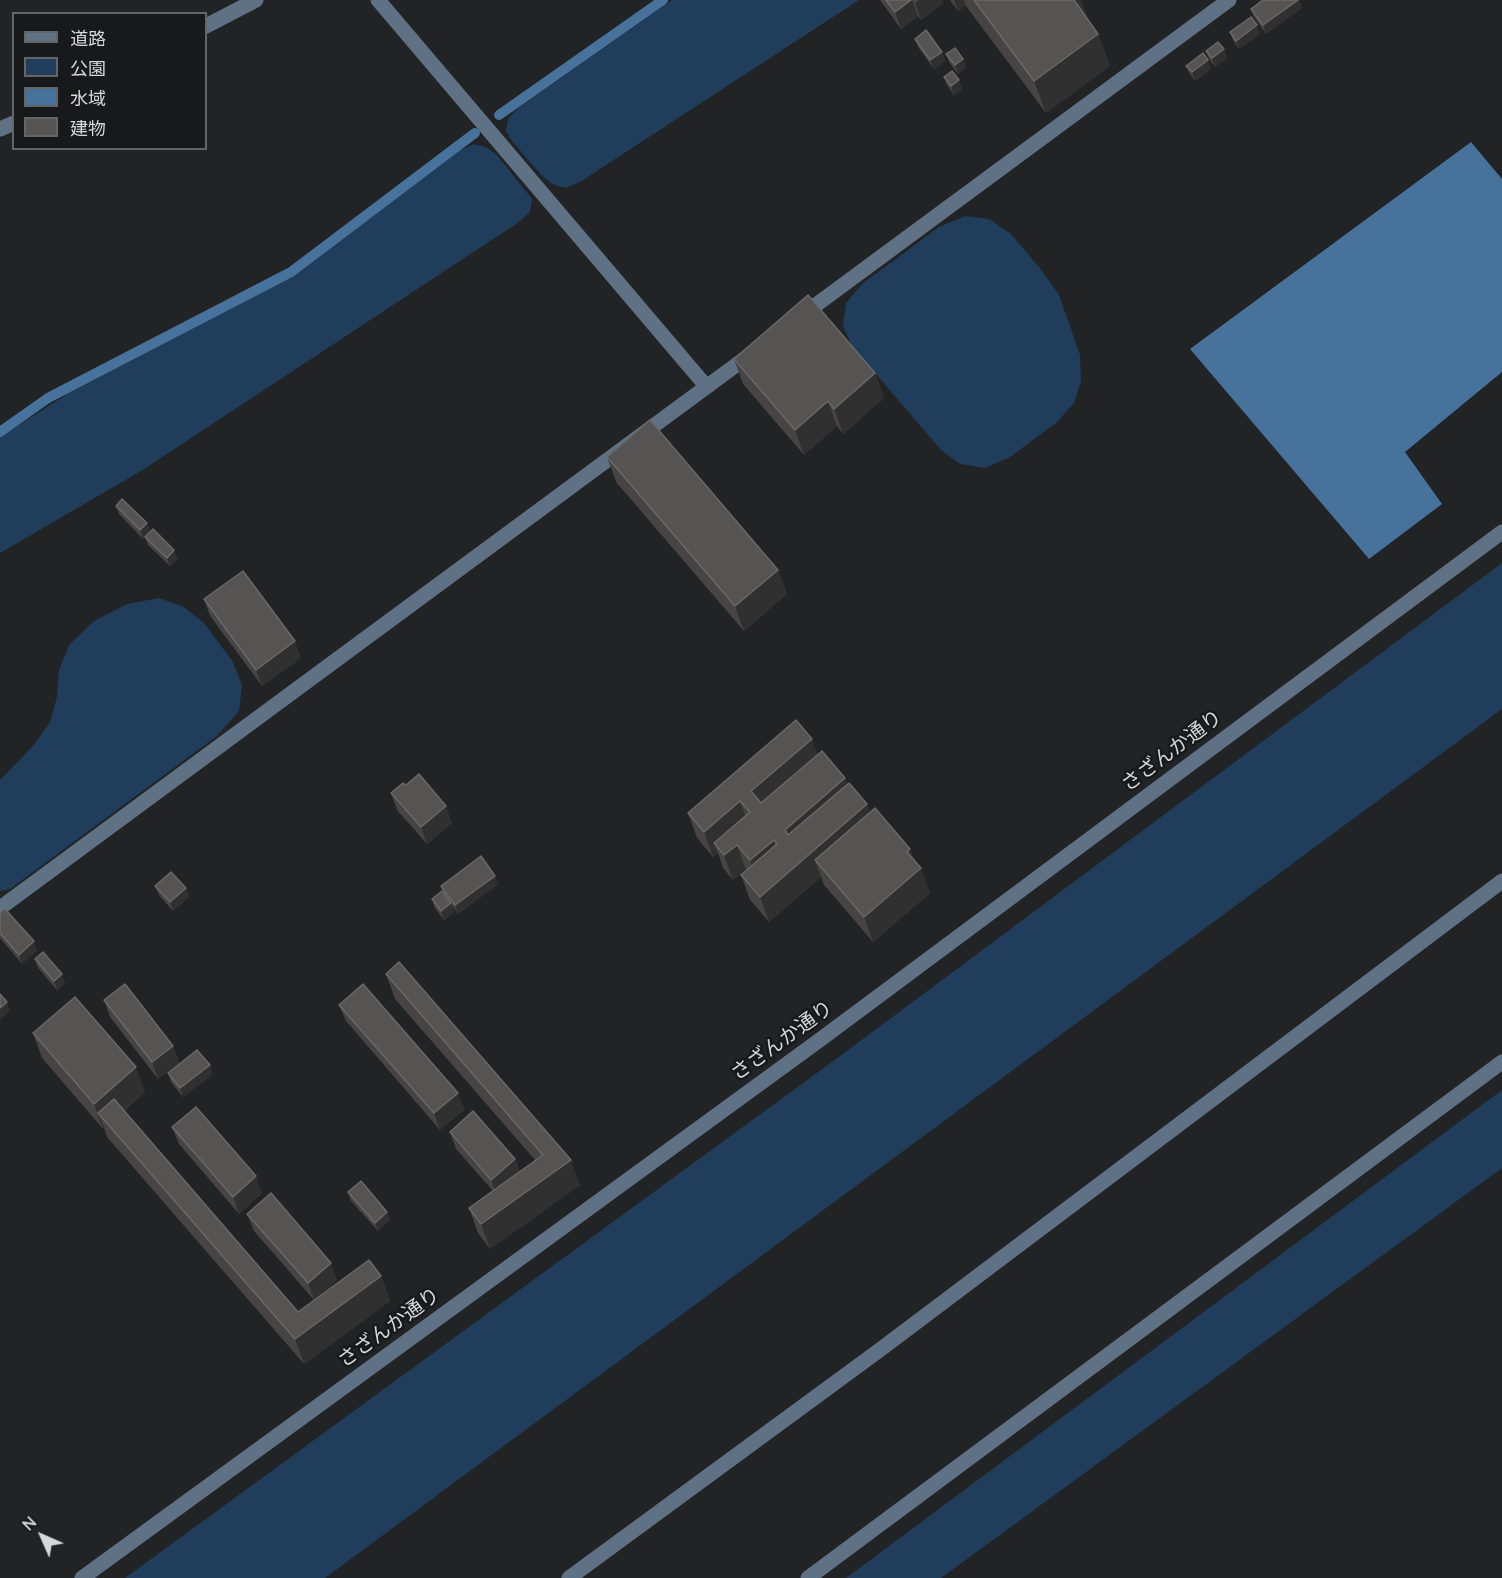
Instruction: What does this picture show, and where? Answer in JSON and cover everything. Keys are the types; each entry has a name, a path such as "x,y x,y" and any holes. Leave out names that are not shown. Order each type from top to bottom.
{"street":[{"path":"207,25 256,0"},
{"path":"378,0 706,386"},
{"path":"792,323 1229,0"},
{"path":"0,908 764,344"},
{"name":"さざんか通り","path":"82,1578 821,1039 1502,532"},
{"path":"568,1578 881,1349 1502,881"},
{"path":"808,1578 1502,1062"}],"green space":[{"path":"672,0 859,0 580,182 566,188 554,185 542,176 512,141 506,131 508,119 518,108"},
{"path":"474,144 486,147 497,155 532,199 530,212 519,222 141,471 0,553 0,437 69,393 293,276 461,150"},
{"path":"965,216 989,219 1011,234 1039,267 1059,295 1080,355 1081,381 1074,403 1056,423 1010,457 985,468 960,464 941,450 852,346 843,326 846,303 862,284 939,227"},
{"path":"1502,563 1502,709 325,1578 125,1578 836,1059"},
{"path":"159,598 184,607 204,623 233,662 242,685 239,711 217,736 10,889 0,891 0,780 33,746 50,722 57,697 59,670 69,645 94,621 127,604"},
{"path":"1502,1090 1502,1168 941,1578 846,1578"}],"water":[{"path":"1471,142 1502,179 1502,372 1405,452 1442,504 1369,559 1190,349"}],"building":[{"path":"886,0 911,0 895,12"},
{"path":"974,0 1074,0 1098,34 1034,81"},
{"path":"1263,0 1298,0 1263,25 1251,9"},
{"path":"1251,17 1257,25 1236,41 1230,32"},
{"path":"926,30 942,52 930,60 915,39"},
{"path":"1218,42 1224,49 1212,58 1206,51"},
{"path":"955,48 963,59 955,65 946,54"},
{"path":"1203,53 1208,60 1192,72 1186,66"},
{"path":"952,71 959,80 951,86 944,77"},
{"path":"808,295 875,373 834,409 828,401 795,430 734,359"},
{"path":"650,420 778,570 735,606 607,457"},
{"path":"122,499 147,523 140,530 116,506"},
{"path":"153,529 174,550 167,558 145,537"},
{"path":"243,571 295,641 256,670 204,599"},
{"path":"796,720 812,739 751,791 761,803 822,751 845,778 785,830 788,835 849,783 867,804 760,897 741,875 777,844 774,840 750,860 737,845 724,855 714,843 750,812 740,801 704,832 688,813"},
{"path":"419,774 446,806 421,827 391,793 403,783 406,785"},
{"path":"875,808 910,849 907,852 921,868 864,917 815,860"},
{"path":"481,856 495,876 455,905 441,886"},
{"path":"171,872 186,888 170,902 155,886"},
{"path":"442,891 451,903 441,911 432,899"},
{"path":"5,909 34,941 19,955 0,933 0,913"},
{"path":"43,952 62,974 54,981 35,959"},
{"path":"399,962 571,1160 481,1224 469,1208 543,1155 386,974"},
{"path":"125,984 173,1046 152,1062 104,1000"},
{"path":"363,984 458,1093 434,1113 339,1005"},
{"path":"0,994 7,1002 0,1008"},
{"path":"75,997 136,1067 94,1104 33,1033"},
{"path":"197,1050 210,1065 180,1088 168,1073"},
{"path":"114,1099 298,1312 369,1260 381,1276 295,1339 98,1113"},
{"path":"196,1107 256,1176 233,1197 172,1127"},
{"path":"473,1111 515,1159 491,1180 450,1132"},
{"path":"361,1181 387,1212 375,1223 348,1192"},
{"path":"271,1193 331,1263 308,1283 247,1214"}],"waterway":[{"path":"499,115 663,0"},
{"path":"0,432 48,398 291,272 475,133"}]}
